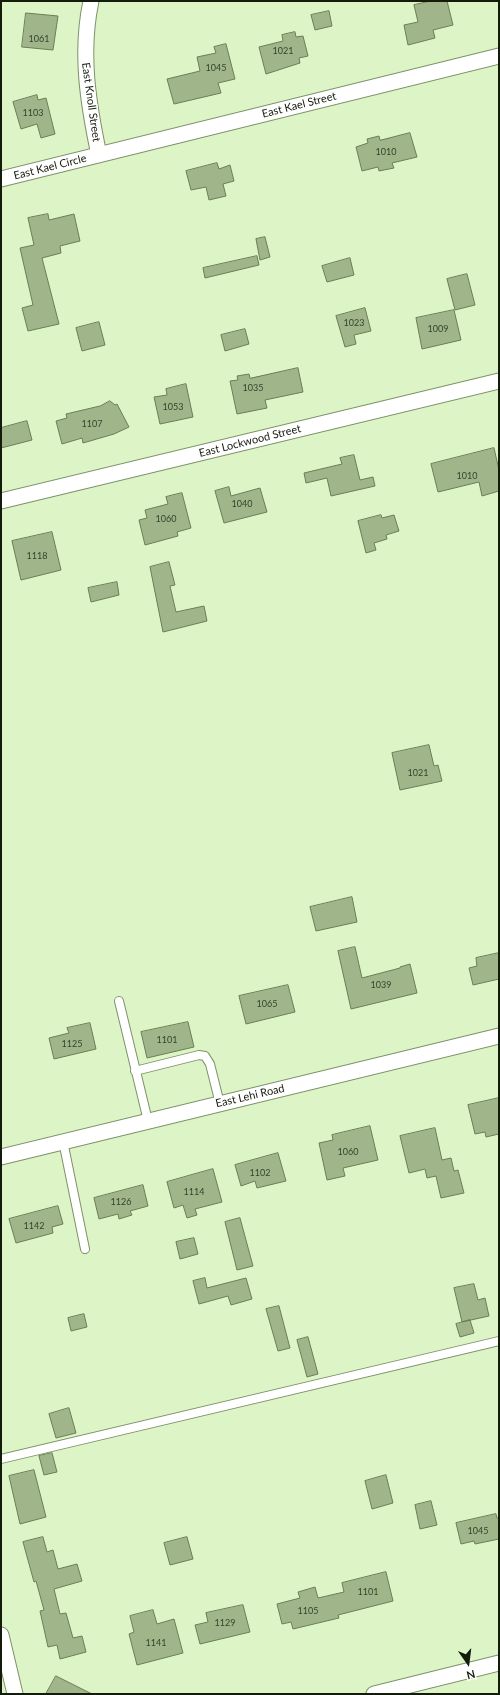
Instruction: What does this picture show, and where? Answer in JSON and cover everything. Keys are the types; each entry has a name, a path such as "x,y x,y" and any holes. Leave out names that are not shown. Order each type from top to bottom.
{"street":[{"name":"East Knoll Street","path":"91,1 86,23 85,74 91,116 99,155"},
{"name":"East Kael Street","path":"99,155 499,56"},
{"name":"East Kael Circle","path":"1,179 99,155"},
{"name":"East Lockwood Street","path":"1,501 499,381"},
{"name":"East Lehi Road","path":"1,1157 499,1036"},
{"path":"1,1635 15,1694"},
{"path":"374,1694 400,1691 499,1663"}],"lane":[{"path":"119,1001 148,1121"},
{"path":"135,1071 199,1055 205,1056 210,1064 220,1104"},
{"path":"63,1141 85,1249"},
{"path":"1,1459 499,1341"}],"building":[{"path":"431,1 447,1 453,25 433,30 435,38 408,45 404,25 418,22 414,5"},
{"path":"329,11 332,26 315,30 311,15"},
{"path":"26,13 58,16 53,50 22,47"},
{"path":"295,32 296,37 303,36 308,56 299,58 300,63 266,74 259,47 283,41 282,35"},
{"path":"226,44 235,79 218,83 221,93 174,104 167,79 200,71 197,57 216,53 214,47"},
{"path":"37,95 38,100 46,98 55,134 41,138 37,124 21,129 13,102"},
{"path":"410,133 417,157 392,163 394,168 379,171 378,167 362,171 356,147 368,143 367,139 379,136 380,140"},
{"path":"217,163 219,169 230,165 234,181 223,184 226,196 209,200 206,187 191,190 186,171"},
{"path":"48,214 49,220 74,214 80,241 60,246 61,253 42,258 59,324 28,331 22,308 33,305 20,248 34,245 28,218"},
{"path":"265,237 270,257 260,260 256,239"},
{"path":"257,256 259,265 205,278 203,268"},
{"path":"350,258 354,275 327,282 322,266"},
{"path":"467,274 475,305 455,310 447,279"},
{"path":"365,308 371,331 354,335 356,344 345,347 336,316"},
{"path":"454,310 461,340 422,349 416,318"},
{"path":"99,322 105,345 82,351 76,328"},
{"path":"245,329 249,344 225,351 221,335"},
{"path":"298,368 303,392 265,400 267,408 237,414 230,381 238,380 237,376 249,374 250,378"},
{"path":"186,384 193,417 160,424 154,397 167,395 166,389"},
{"path":"110,401 115,405 117,404 129,427 114,434 83,443 82,438 62,444 56,421 67,418 66,414 100,406"},
{"path":"27,421 32,440 1,448 1,428"},
{"path":"494,448 499,470 499,491 482,496 479,482 438,492 431,464"},
{"path":"354,455 360,480 373,477 375,486 331,496 327,478 306,483 304,473 342,464 340,458"},
{"path":"229,487 231,496 260,488 267,512 224,523 215,491"},
{"path":"182,493 191,528 177,532 178,536 145,545 139,520 147,518 145,510 168,504 166,497"},
{"path":"381,515 382,518 394,515 399,531 386,535 387,539 374,543 376,550 366,553 358,521"},
{"path":"52,532 61,570 21,580 12,541"},
{"path":"169,562 175,585 170,586 176,612 204,606 207,621 163,632 150,567"},
{"path":"117,582 119,595 91,602 88,588"},
{"path":"429,745 434,766 438,765 442,781 400,790 392,753"},
{"path":"352,897 357,922 316,931 310,907"},
{"path":"355,947 362,978 410,964 417,993 351,1009 338,951"},
{"path":"499,953 499,979 473,985 469,968 477,966 476,958"},
{"path":"288,985 295,1012 246,1024 239,996"},
{"path":"188,1022 194,1047 147,1058 141,1032"},
{"path":"90,1023 96,1049 54,1059 49,1038 69,1033 67,1028"},
{"path":"499,1098 499,1134 486,1137 485,1132 475,1134 468,1105"},
{"path":"370,1126 378,1160 343,1168 345,1176 327,1180 319,1143 333,1140 332,1135"},
{"path":"435,1128 442,1160 451,1158 454,1171 458,1170 464,1193 441,1198 436,1176 427,1178 425,1169 409,1173 400,1136"},
{"path":"278,1153 286,1181 257,1188 255,1181 241,1186 235,1165"},
{"path":"213,1169 222,1202 195,1209 197,1215 187,1218 183,1205 174,1208 167,1182"},
{"path":"143,1185 148,1206 130,1211 132,1215 119,1219 118,1214 99,1219 94,1198"},
{"path":"58,1206 63,1224 52,1227 53,1233 16,1243 9,1219"},
{"path":"240,1218 253,1266 237,1270 225,1222"},
{"path":"194,1238 198,1254 180,1259 176,1242"},
{"path":"205,1278 207,1288 246,1278 252,1299 231,1305 228,1296 199,1304 193,1281"},
{"path":"474,1284 478,1300 485,1298 489,1316 462,1322 454,1288"},
{"path":"279,1306 290,1348 278,1351 266,1309"},
{"path":"84,1314 87,1327 71,1331 68,1318"},
{"path":"470,1320 474,1333 460,1337 456,1324"},
{"path":"308,1337 318,1374 307,1377 297,1340"},
{"path":"69,1408 76,1433 56,1438 49,1414"},
{"path":"52,1453 57,1472 44,1475 39,1456"},
{"path":"34,1470 46,1517 20,1524 9,1476"},
{"path":"386,1475 393,1503 372,1509 365,1481"},
{"path":"431,1501 437,1525 420,1529 415,1505"},
{"path":"496,1514 497,1518 499,1518 499,1539 475,1544 474,1541 461,1544 456,1523"},
{"path":"43,1537 47,1552 53,1550 58,1569 77,1564 82,1581 54,1589 60,1614 66,1613 73,1638 82,1636 86,1652 60,1659 57,1645 48,1647 40,1611 44,1610 36,1581 34,1582 23,1542"},
{"path":"187,1537 193,1559 170,1565 164,1543"},
{"path":"386,1572 393,1601 338,1615 339,1618 293,1629 291,1622 282,1624 277,1604 300,1598 298,1592 315,1587 318,1598 344,1592 342,1583"},
{"path":"243,1605 250,1632 200,1644 195,1625 208,1622 206,1613"},
{"path":"153,1610 157,1624 174,1619 183,1653 137,1665 129,1634 134,1632 130,1616"},
{"path":"56,1676 92,1694 46,1694"}]}
